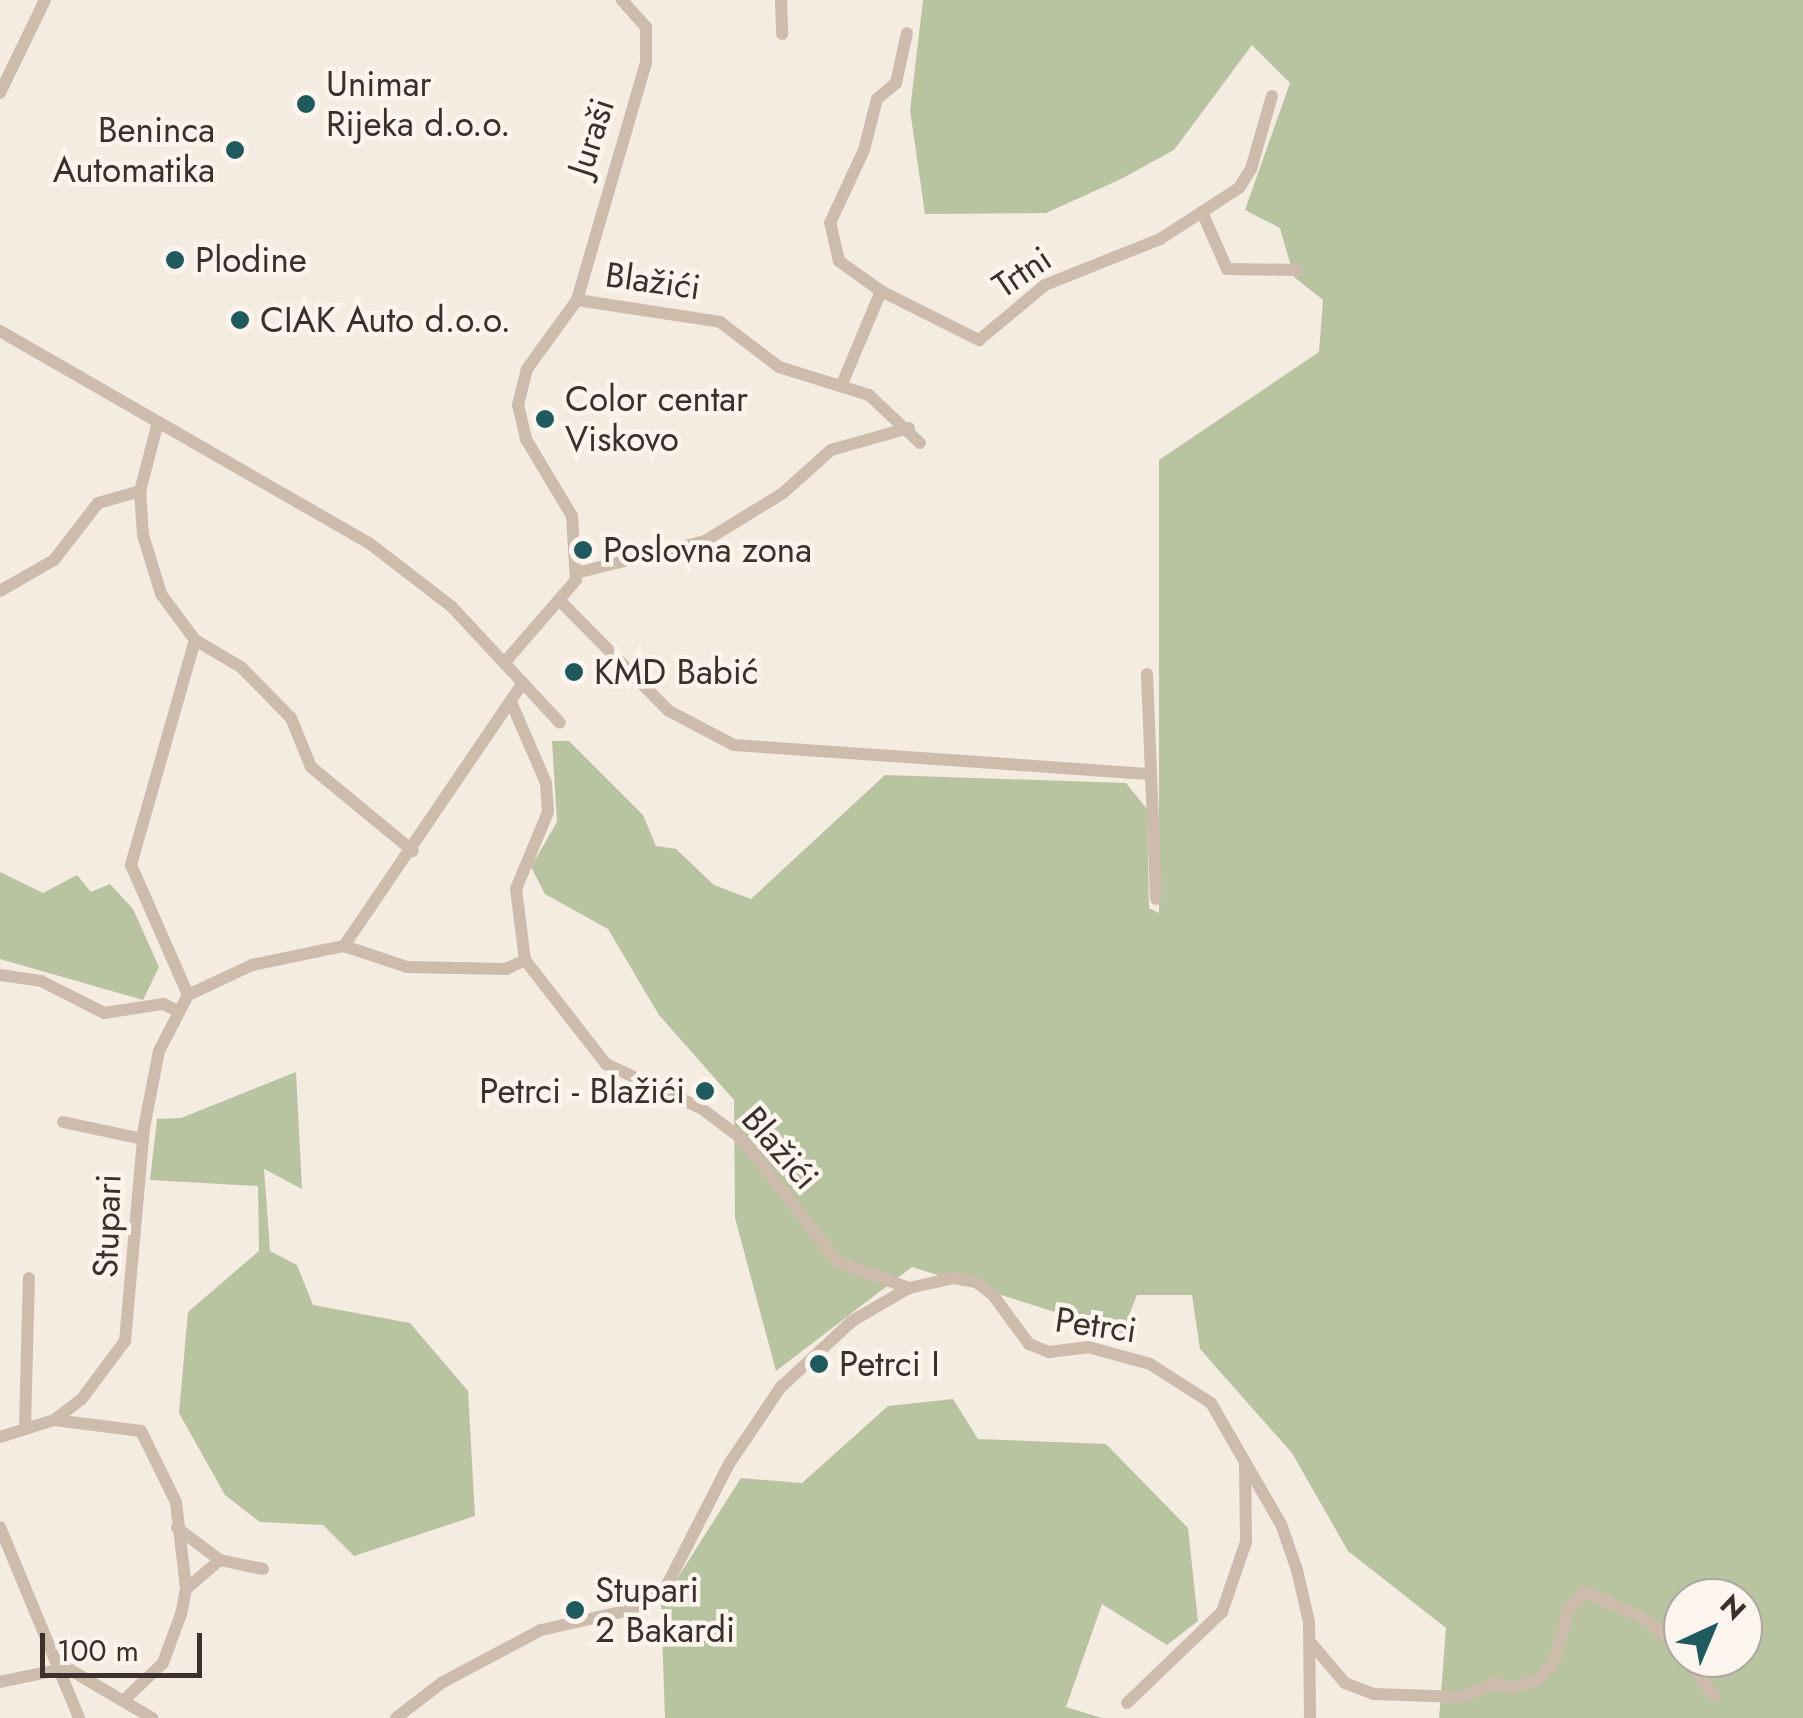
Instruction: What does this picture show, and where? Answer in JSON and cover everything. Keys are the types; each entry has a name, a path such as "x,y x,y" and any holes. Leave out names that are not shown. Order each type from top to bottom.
{"street":[{"path":"0,93 45,0"},
{"path":"781,0 782,34"},
{"name":"Juraši","path":"576,300 646,63 650,38 628,2"},
{"name":"Trtni","path":"907,33 896,83 877,99 864,150 830,223 839,261 882,291 980,340 1045,285 1160,239 1239,188 1251,169 1272,96"},
{"path":"1202,212 1227,269 1297,270"},
{"path":"842,384 882,291"},
{"name":"Blažići","path":"505,662 562,603 576,574 572,516 526,439 518,406 527,369 576,300 700,316 780,367 842,384 909,428 920,443"},
{"path":"0,331 369,543 452,607 560,723"},
{"path":"158,422 140,491 149,562 195,640 242,667 292,718 310,767 413,852"},
{"path":"576,574 704,541 730,520 782,492 832,450 909,428"},
{"path":"0,591 54,560 98,503 140,491"},
{"path":"562,603 669,711 734,745 1151,774"},
{"path":"188,995 131,865 195,640"},
{"path":"1146,674 1156,898"},
{"path":"344,946 413,852 523,683"},
{"name":"Blažići","path":"511,702 546,784 548,812 516,889 526,960 606,1064 701,1108 742,1139 838,1262 909,1288"},
{"path":"2,978 41,981 104,1013 163,1004 176,1010 188,995 252,964 344,946 407,968 506,969 526,960"},
{"name":"Stupari","path":"54,1420 105,1374 125,1341 142,1138 158,1052 176,1010"},
{"path":"63,1122 142,1138"},
{"path":"25,1428 29,1278"},
{"name":"Petrci","path":"396,1718 443,1682 541,1630 634,1610 665,1589 729,1464 816,1351 909,1288 976,1282 1029,1344 1049,1352 1088,1347 1193,1384 1281,1524 1310,1642 1310,1718"},
{"name":"Stupari","path":"0,1437 54,1420 141,1432 176,1502 186,1589 163,1663 123,1701"},
{"path":"1126,1703 1222,1612 1246,1542 1245,1462"},
{"path":"0,1527 79,1718"},
{"path":"178,1528 220,1560 264,1569"},
{"path":"186,1589 220,1560"},
{"path":"1310,1642 1344,1683 1374,1694 1463,1697 1494,1684 1514,1688 1538,1680 1555,1660 1568,1610 1585,1592 1646,1620 1663,1635"},
{"path":"0,1682 56,1668 76,1671 152,1718"},
{"path":"1701,1678 1713,1696"}],"green space":[{"path":"923,0 1803,0 1803,1718 1439,1718 1446,1628 1348,1551 1292,1453 1200,1349 1192,1295 1137,1295 1122,1333 912,1267 776,1371 735,1218 734,1100 659,1015 608,929 545,894 531,867 557,822 552,741 569,741 643,815 656,846 676,849 714,885 751,899 885,775 1126,783 1147,809 1149,908 1159,913 1159,460 1319,352 1323,300 1294,277 1280,228 1245,210 1290,83 1252,45 1174,150 1121,179 1046,213 925,214 910,110"},
{"path":"0,872 43,893 77,875 91,892 110,884 133,909 159,967 143,1000 0,959"},
{"path":"296,1072 302,1189 264,1169 270,1251 297,1265 313,1305 410,1323 468,1391 475,1516 354,1556 323,1525 260,1522 225,1495 179,1413 188,1312 259,1251 258,1186 150,1180 157,1119 181,1118"},
{"path":"953,1399 978,1439 1106,1444 1188,1528 1198,1621 1167,1645 1102,1604 1066,1707 1102,1718 665,1718 661,1604 741,1478 802,1483 888,1406"}],"place":[{"name":"Unimar Rijeka d.o.o.","path":"306,104"},
{"name":"Beninca Automatika","path":"235,150"},
{"name":"Plodine","path":"175,260"},
{"name":"CIAK Auto d.o.o.","path":"240,320"},
{"name":"Color centar Viskovo","path":"545,419"},
{"name":"Poslovna zona","path":"583,550"},
{"name":"KMD Babić","path":"574,672"},
{"name":"Petrci - Blažići","path":"705,1091"},
{"name":"Petrci I","path":"819,1364"},
{"name":"Stupari 2 Bakardi","path":"575,1610"}]}
